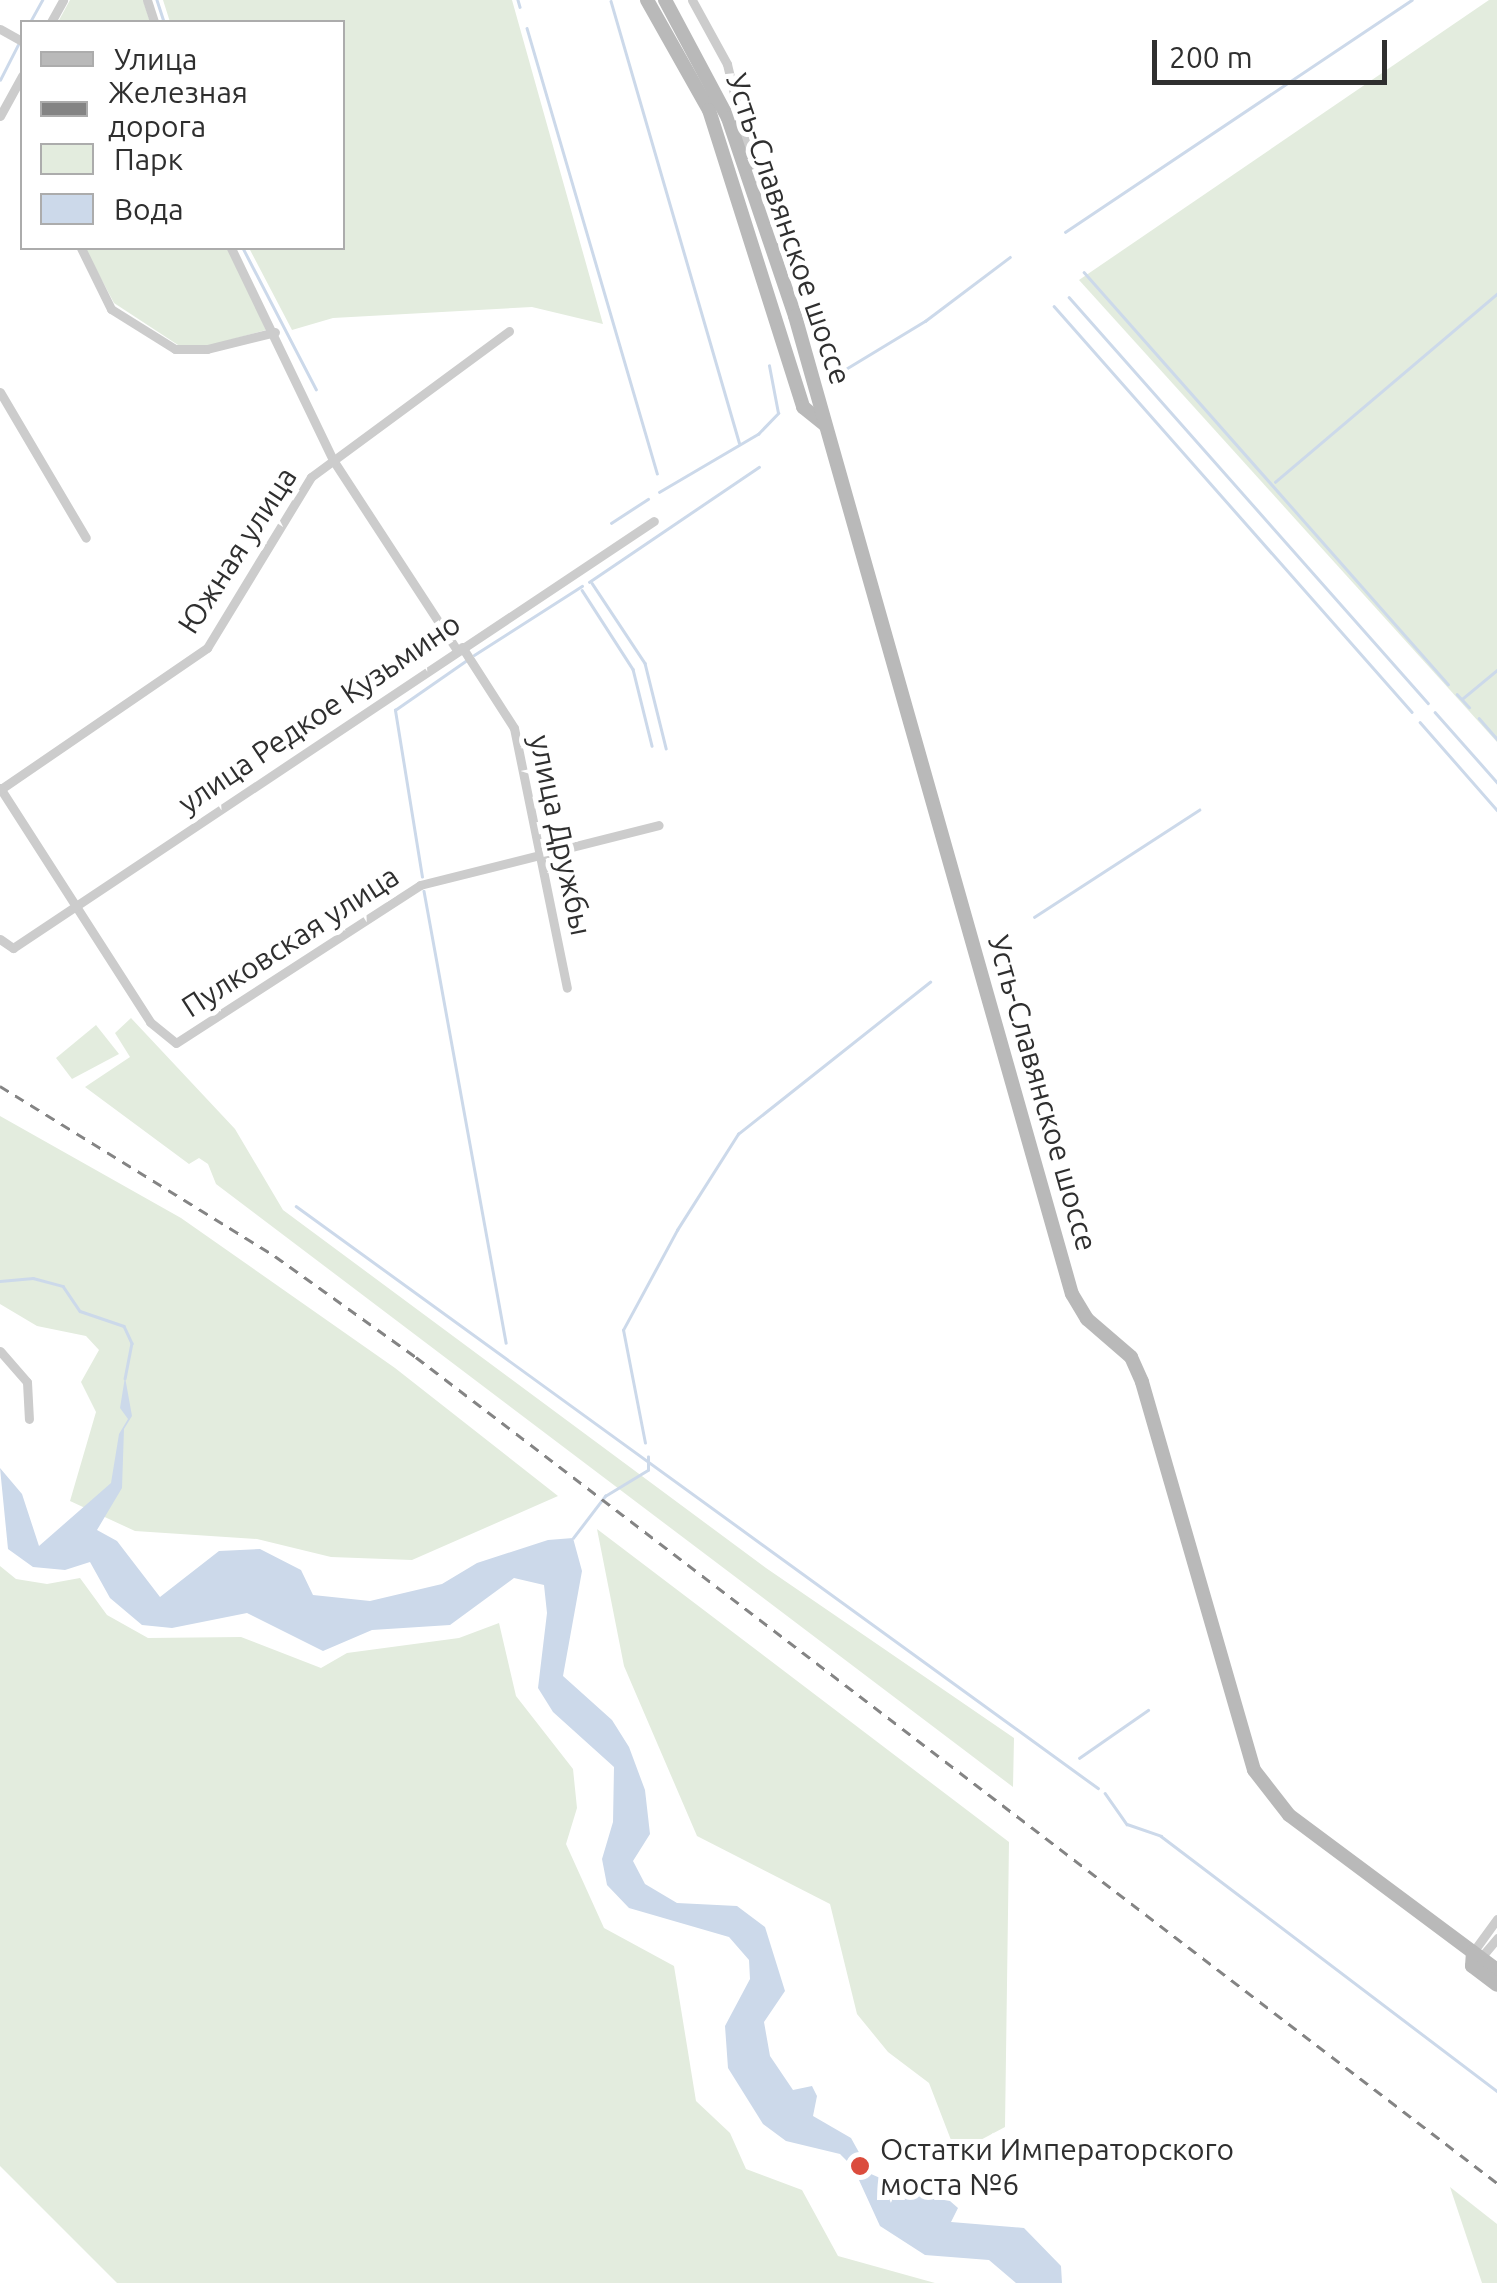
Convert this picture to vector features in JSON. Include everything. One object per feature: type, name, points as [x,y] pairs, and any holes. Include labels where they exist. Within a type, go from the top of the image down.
[{"type":"street","name":"Усть-Славянское шоссе","points":[[647,0],[710,110],[803,407],[825,425]]},
{"type":"street","name":"Усть-Славянское шоссе","points":[[666,0],[728,118],[764,226],[825,425],[1072,1294],[1088,1319],[1125,1350],[1142,1382],[1248,1753],[1268,1795],[1288,1815],[1476,1959]]},
{"type":"street","points":[[692,0],[734,85],[764,226]]},
{"type":"street","points":[[0,116],[20,84]]},
{"type":"street","points":[[82,250],[111,310],[188,352],[275,332]]},
{"type":"street","name":"улица Дружбы","points":[[232,250],[275,332],[333,460],[459,648],[508,711],[567,988]]},
{"type":"street","name":"Южная улица","points":[[0,789],[207,648],[298,495],[333,460],[510,331]]},
{"type":"street","points":[[0,392],[86,538]]},
{"type":"street","name":"улица Редкое Кузьмино","points":[[0,939],[14,948],[654,521]]},
{"type":"street","points":[[0,789],[74,906]]},
{"type":"street","name":"Пулковская улица","points":[[74,906],[161,1037],[176,1043],[420,885],[659,826]]},
{"type":"street","points":[[0,1351],[27,1382],[29,1418]]},
{"type":"street","points":[[1476,1959],[1497,1919]]},
{"type":"street","points":[[1476,1959],[1497,1938]]},
{"type":"street","points":[[1476,1959],[1497,1970]]},
{"type":"street","points":[[1476,1959],[1497,1985]]},
{"type":"green space","points":[[70,0],[143,0],[149,20],[59,20]]},
{"type":"green space","points":[[163,0],[512,0],[603,324],[532,307],[333,318],[292,330],[250,250],[345,250],[345,20],[169,20]]},
{"type":"green space","points":[[1489,0],[1497,0],[1497,742],[1079,280]]},
{"type":"green space","points":[[86,250],[230,250],[266,330],[204,347],[178,345],[114,303]]},
{"type":"green space","points":[[131,1018],[235,1129],[283,1210],[766,1568],[1014,1738],[1013,1787],[216,1184],[208,1164],[199,1158],[189,1164],[85,1087],[130,1057],[115,1033]]},
{"type":"green space","points":[[96,1025],[119,1054],[72,1079],[56,1058]]},
{"type":"green space","points":[[0,1116],[181,1218],[395,1368],[558,1496],[412,1560],[331,1557],[257,1539],[135,1531],[70,1501],[96,1412],[81,1382],[99,1350],[86,1336],[37,1326],[0,1304]]},
{"type":"green space","points":[[597,1529],[1009,1842],[1005,2127],[956,2153],[929,2083],[888,2052],[857,2014],[830,1904],[697,1836],[624,1666]]},
{"type":"green space","points":[[0,1566],[16,1579],[47,1584],[80,1578],[107,1615],[148,1638],[241,1637],[321,1668],[347,1653],[459,1638],[499,1623],[516,1696],[573,1769],[577,1808],[566,1844],[604,1928],[674,1966],[696,2101],[730,2133],[746,2169],[802,2190],[838,2256],[935,2283],[117,2283],[0,2166]]},
{"type":"green space","points":[[1450,2187],[1497,2224],[1497,2283],[1482,2283]]},
{"type":"water","points":[[125,1377],[132,1416],[124,1429],[122,1488],[97,1530],[117,1541],[160,1597],[219,1551],[260,1549],[301,1570],[313,1595],[370,1601],[442,1584],[477,1563],[548,1540],[573,1538],[582,1571],[563,1676],[612,1720],[629,1747],[645,1790],[650,1834],[633,1861],[645,1884],[677,1903],[737,1906],[765,1927],[785,1991],[764,2022],[770,2056],[793,2090],[812,2086],[817,2096],[813,2116],[851,2138],[871,2174],[921,2196],[950,2201],[958,2208],[951,2222],[1024,2228],[1061,2266],[1062,2283],[1016,2283],[989,2260],[925,2255],[880,2226],[853,2167],[840,2154],[786,2141],[763,2124],[728,2068],[725,2026],[750,1979],[749,1960],[729,1937],[629,1908],[607,1885],[602,1859],[613,1822],[614,1767],[553,1712],[538,1688],[547,1613],[544,1585],[514,1578],[450,1625],[372,1630],[323,1651],[247,1613],[172,1628],[142,1625],[110,1598],[90,1562],[65,1570],[33,1567],[8,1549],[0,1468],[22,1494],[39,1546],[111,1483],[119,1434],[128,1419],[120,1408]]},
{"type":"waterway","points":[[31,20],[42,0]]},
{"type":"waterway","points":[[157,0],[163,20]]},
{"type":"waterway","points":[[518,0],[520,7]]},
{"type":"waterway","points":[[1065,232],[1412,0]]},
{"type":"waterway","points":[[611,1],[739,443]]},
{"type":"waterway","points":[[527,28],[657,473]]},
{"type":"waterway","points":[[0,80],[18,45]]},
{"type":"waterway","points":[[244,250],[316,389]]},
{"type":"waterway","points":[[823,349],[832,370],[844,370],[925,321],[1010,257]]},
{"type":"waterway","points":[[1084,272],[1448,684]]},
{"type":"waterway","points":[[1275,482],[1497,294]]},
{"type":"waterway","points":[[1069,297],[1428,703]]},
{"type":"waterway","points":[[1054,306],[1412,712]]},
{"type":"waterway","points":[[659,492],[758,434],[778,413],[769,366]]},
{"type":"waterway","points":[[589,582],[759,467]]},
{"type":"waterway","points":[[611,523],[648,499]]},
{"type":"waterway","points":[[592,583],[645,663],[666,748]]},
{"type":"waterway","points":[[474,655],[582,586]]},
{"type":"waterway","points":[[582,590],[633,669],[652,746]]},
{"type":"waterway","points":[[422,877],[395,710],[467,660]]},
{"type":"waterway","points":[[1462,699],[1497,670]]},
{"type":"waterway","points":[[1457,694],[1469,707]]},
{"type":"waterway","points":[[1435,712],[1497,782]]},
{"type":"waterway","points":[[1479,718],[1497,739]]},
{"type":"waterway","points":[[1420,722],[1497,810]]},
{"type":"waterway","points":[[1034,917],[1199,810]]},
{"type":"waterway","points":[[424,891],[506,1343]]},
{"type":"waterway","points":[[645,1443],[623,1330],[677,1230],[738,1134],[930,982]]},
{"type":"waterway","points":[[296,1206],[1098,1788]]},
{"type":"waterway","points":[[0,1281],[33,1278],[63,1286],[80,1311],[124,1326],[132,1343],[125,1378]]},
{"type":"waterway","points":[[573,1538],[605,1496],[648,1470],[648,1457]]},
{"type":"waterway","points":[[1079,1758],[1148,1710]]},
{"type":"waterway","points":[[1105,1793],[1127,1824],[1161,1836],[1497,2091]]},
{"type":"railway","points":[[0,1086],[275,1256],[416,1357],[1497,2183]]},
{"type":"place","name":"Остатки Императорского моста №6","points":[[860,2166]]}]
